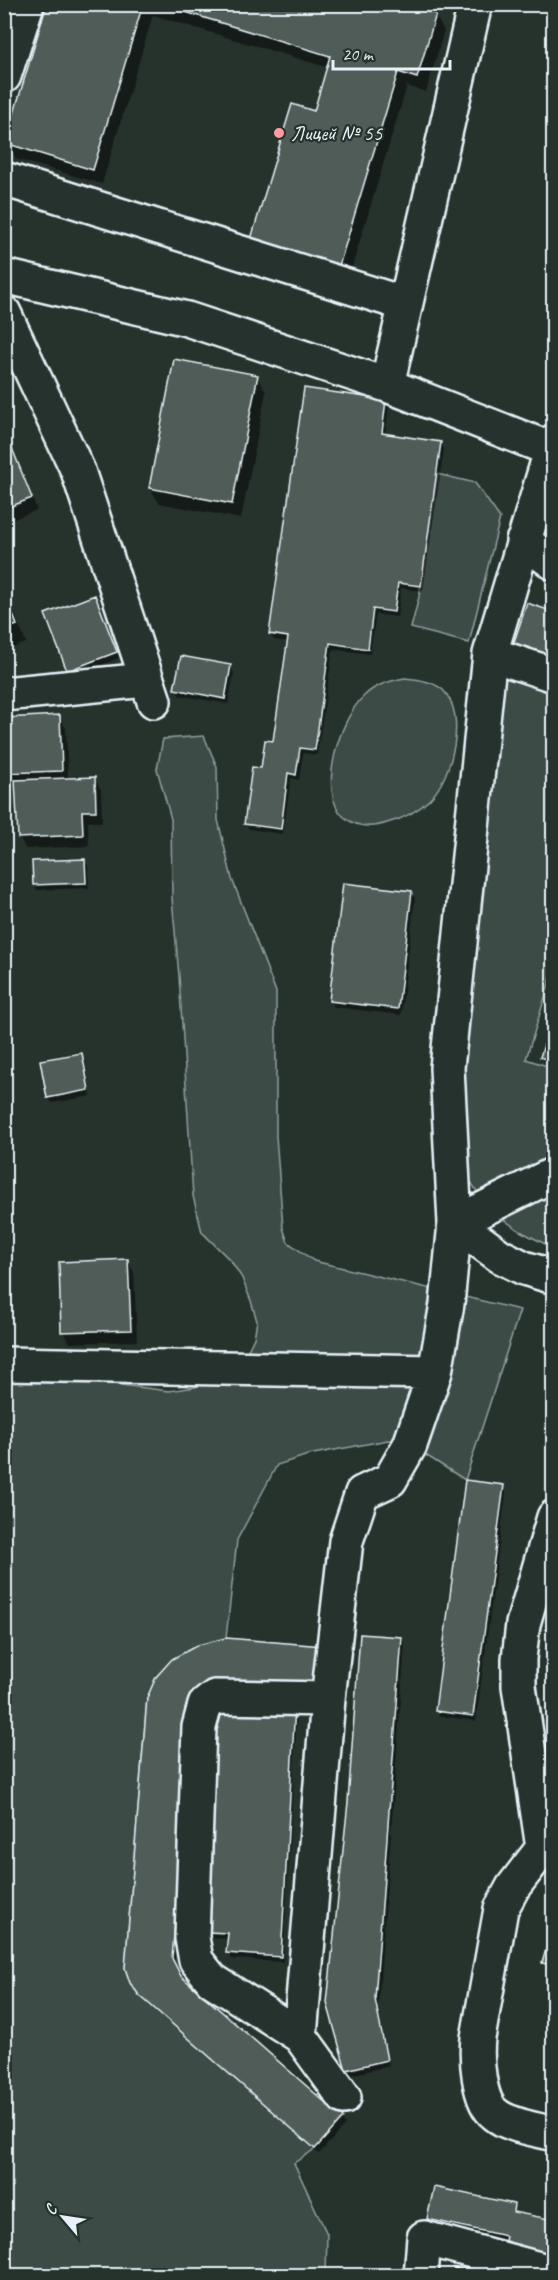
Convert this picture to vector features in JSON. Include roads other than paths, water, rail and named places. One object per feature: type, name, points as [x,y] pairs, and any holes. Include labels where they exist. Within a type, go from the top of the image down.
[{"type":"street","points":[[4,76],[27,4]]},
{"type":"street","points":[[387,385],[475,4]]},
{"type":"street","points":[[4,179],[405,304]]},
{"type":"street","points":[[4,276],[187,319],[387,385],[552,445],[490,654],[447,1068],[455,1223],[447,1304],[435,1372],[410,1445],[390,1480],[362,1493],[346,1541],[328,1699],[300,2036]]},
{"type":"street","points":[[4,313],[78,471],[150,691],[4,694]]},
{"type":"street","points":[[523,541],[554,563]]},
{"type":"street","points":[[490,654],[554,675]]},
{"type":"street","points":[[455,1223],[554,1174]]},
{"type":"street","points":[[455,1223],[500,1256],[524,1268],[554,1277]]},
{"type":"street","points":[[4,1364],[435,1372]]},
{"type":"street","points":[[554,1517],[523,1624],[519,1659],[519,1686],[548,1850],[513,1887],[501,1909],[476,2058],[487,2103],[495,2114],[511,2122],[554,2134]]},
{"type":"street","points":[[328,1699],[214,1697],[205,1705],[200,1726],[192,1938],[196,1960],[212,1980],[300,2036],[344,2097]]},
{"type":"street","points":[[421,2276],[424,2238],[550,2273]]},
{"type":"place","name":"Лицей № 55","points":[[279,133]]}]
